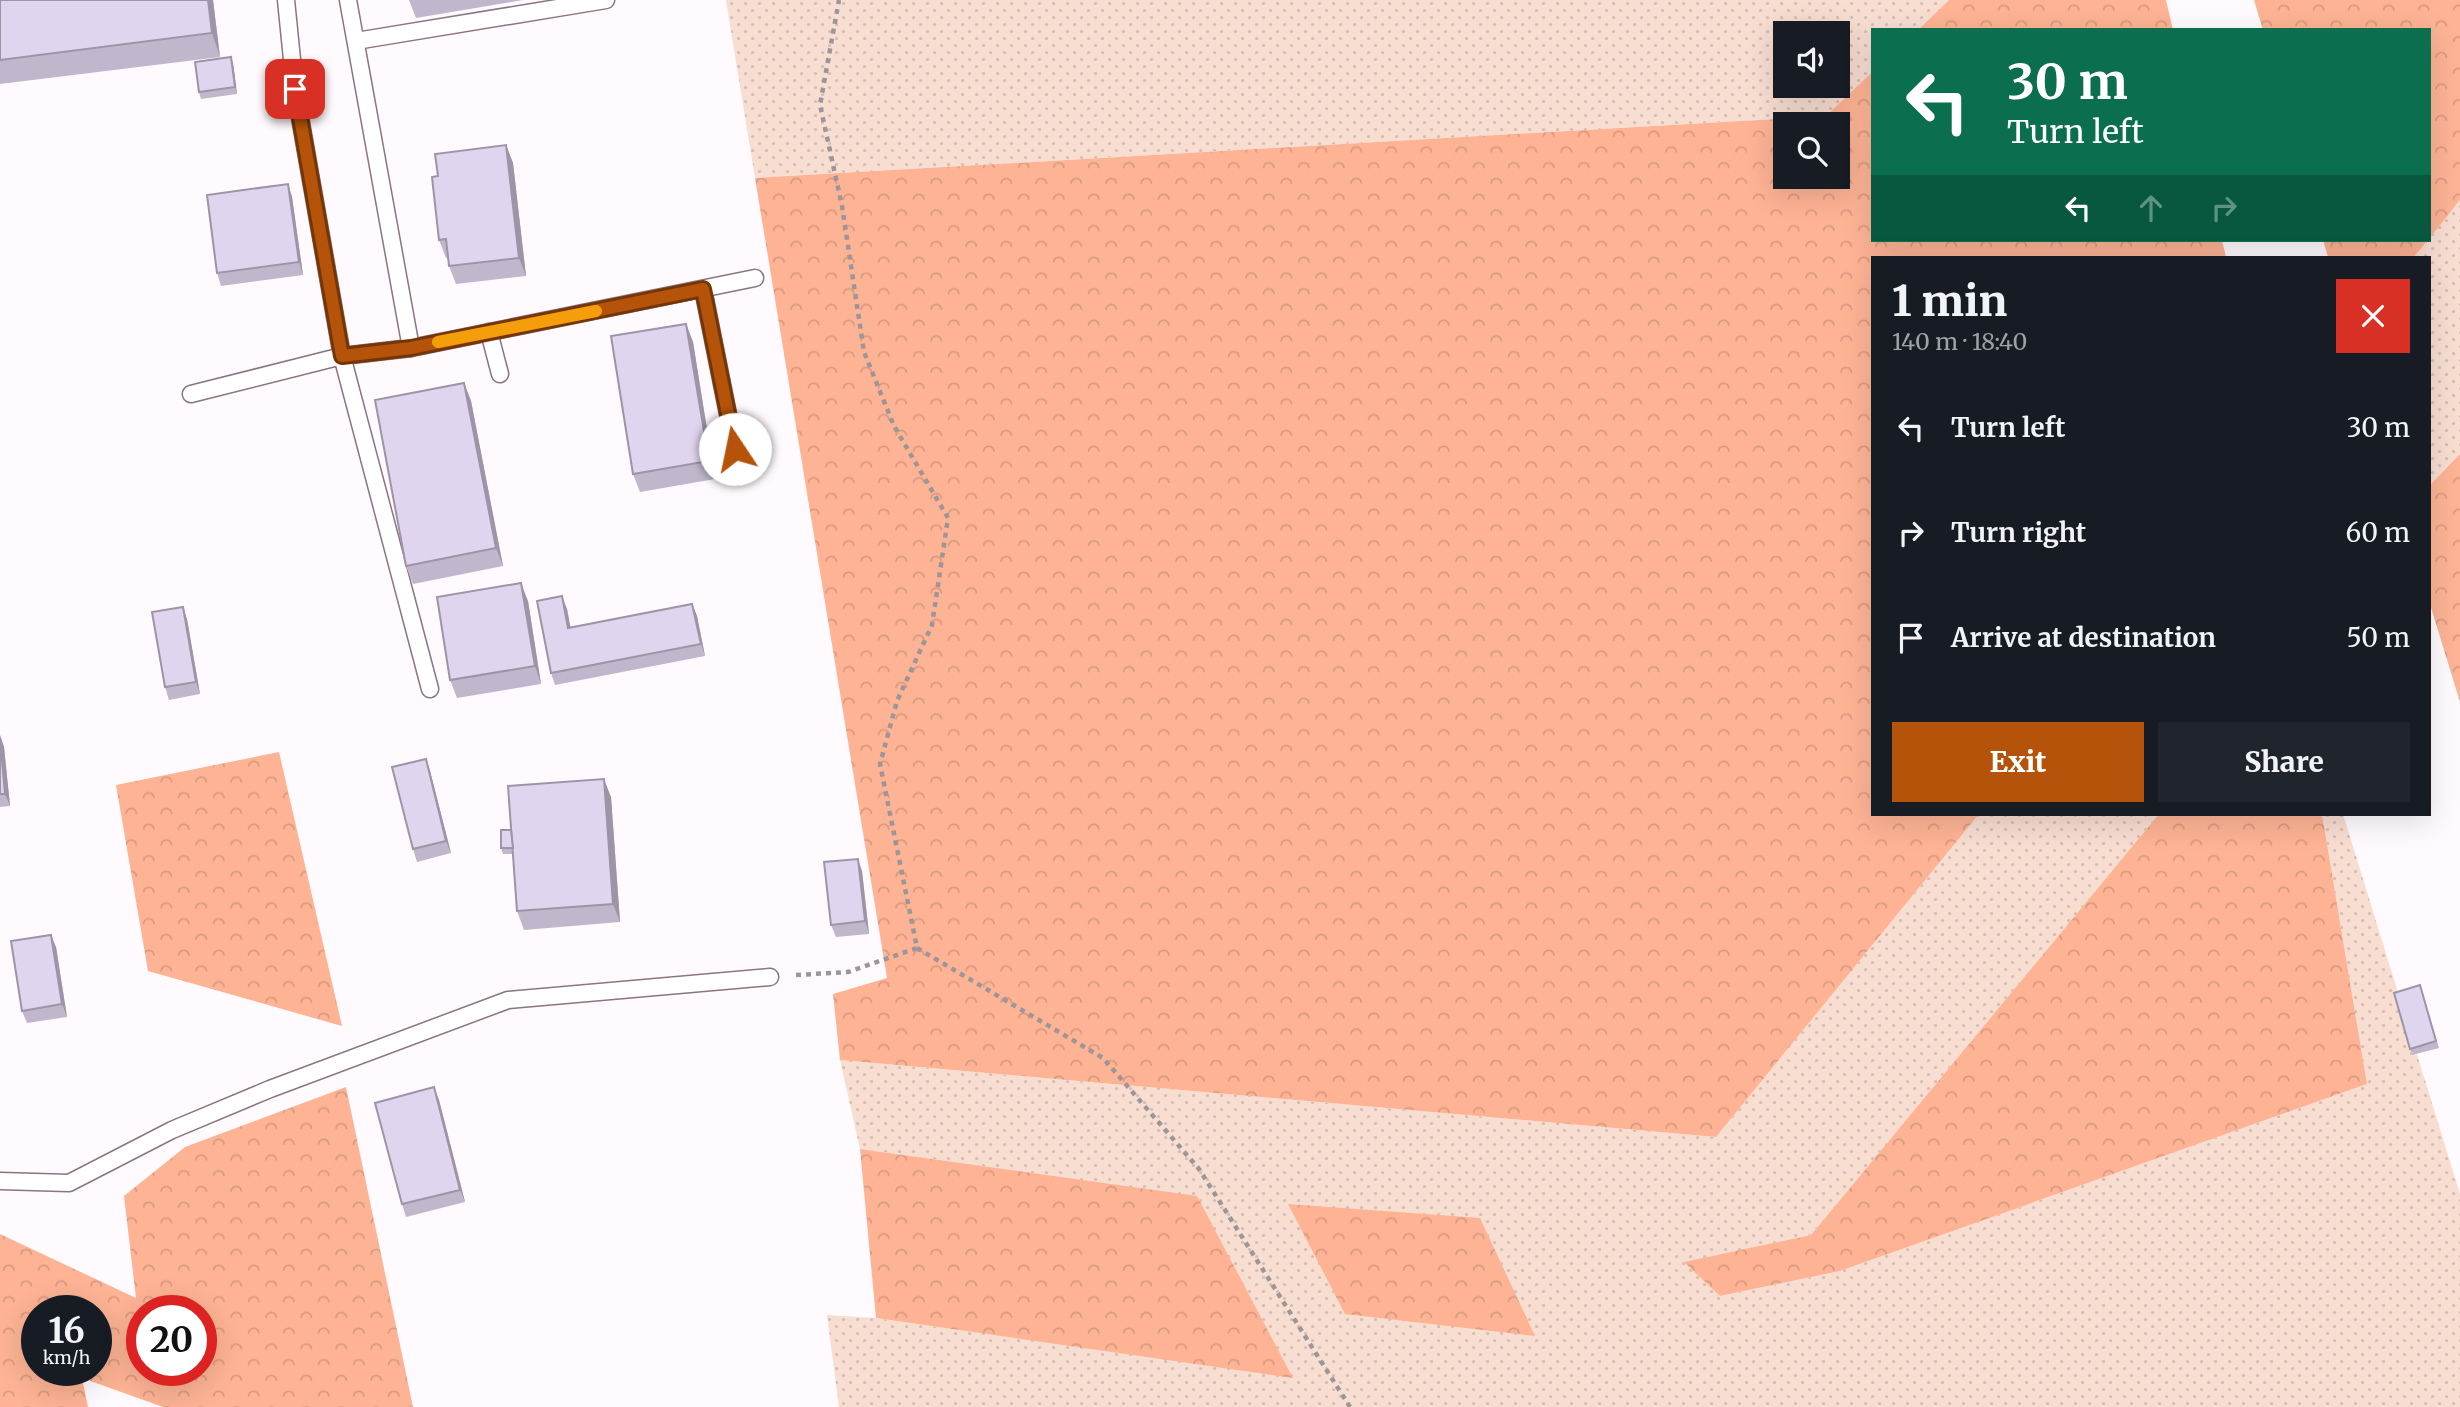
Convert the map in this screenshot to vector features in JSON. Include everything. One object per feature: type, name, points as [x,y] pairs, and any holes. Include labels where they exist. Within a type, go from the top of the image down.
[{"type":"lane","points":[[286,0],[295,89],[342,356],[430,689]]},
{"type":"lane","points":[[348,0],[411,348]]},
{"type":"lane","points":[[356,41],[606,0]]},
{"type":"lane","points":[[191,394],[342,356],[411,348],[755,278]]},
{"type":"lane","points":[[703,289],[735,449]]},
{"type":"lane","points":[[489,332],[500,374]]},
{"type":"lane","points":[[0,1181],[69,1183],[172,1130],[270,1089],[508,1000],[770,977]]},
{"type":"path","points":[[839,0],[820,105],[842,206],[863,352],[894,426],[947,518],[932,625],[897,701],[880,764],[918,948],[1103,1058],[1199,1169],[1350,1407]]},
{"type":"path","points":[[770,977],[848,972],[918,948]]},
{"type":"shaded area","points":[[726,0],[1949,0],[1920,28],[1871,28],[1871,73],[1850,93],[1850,21],[1773,21],[1773,98],[1845,98],[1830,112],[1773,112],[1773,119],[755,178]]},
{"type":"shaded area","points":[[2460,200],[2460,454],[2431,484],[2431,256],[2415,256],[2426,242],[2431,242],[2431,236]]},
{"type":"shaded area","points":[[1977,816],[2157,816],[1811,1235],[1685,1262],[1720,1296],[1840,1271],[2367,1084],[2322,816],[2344,816],[2460,1194],[2460,1407],[839,1407],[827,1315],[876,1318],[1292,1377],[1197,1197],[860,1149],[840,1060],[1716,1137]]},
{"type":"green space","points":[[1949,0],[2166,0],[2173,28],[1920,28]]},
{"type":"green space","points":[[2254,0],[2460,0],[2460,200],[2431,236],[2431,28],[2262,28]]},
{"type":"green space","points":[[1871,73],[1871,242],[2222,242],[2226,256],[1871,256],[1871,816],[1977,816],[1716,1137],[840,1060],[833,994],[887,978],[755,178],[1773,119],[1773,189],[1850,189],[1850,112],[1830,112],[1845,98],[1850,98],[1850,93]]},
{"type":"green space","points":[[2324,242],[2426,242],[2415,256],[2328,256]]},
{"type":"green space","points":[[2460,454],[2460,702],[2431,608],[2431,484]]},
{"type":"green space","points":[[279,752],[342,1026],[148,971],[116,785]]},
{"type":"green space","points":[[2157,816],[2322,816],[2367,1084],[1840,1271],[1720,1296],[1684,1262],[1811,1235]]},
{"type":"green space","points":[[346,1087],[413,1407],[163,1407],[104,1386],[112,1386],[112,1295],[21,1295],[21,1386],[84,1386],[88,1407],[0,1407],[0,1234],[130,1295],[126,1295],[126,1386],[217,1386],[217,1295],[136,1295],[124,1196],[185,1147]]},
{"type":"green space","points":[[860,1149],[1197,1196],[1293,1378],[876,1318]]},
{"type":"green space","points":[[1288,1204],[1480,1218],[1535,1336],[1345,1314]]},
{"type":"building","points":[[0,0],[208,0],[212,33],[0,60]]},
{"type":"building","points":[[231,57],[235,87],[199,92],[195,62]]},
{"type":"building","points":[[506,145],[519,258],[449,266],[446,239],[439,240],[432,177],[438,176],[435,154]]},
{"type":"building","points":[[288,184],[299,262],[217,273],[207,195]]},
{"type":"building","points":[[686,324],[709,461],[633,474],[611,336]]},
{"type":"building","points":[[464,383],[496,548],[406,566],[375,400]]},
{"type":"building","points":[[521,583],[535,666],[450,680],[437,597]]},
{"type":"building","points":[[562,596],[568,628],[692,604],[701,644],[551,673],[537,601]]},
{"type":"building","points":[[183,607],[196,682],[165,687],[152,612]]},
{"type":"building","points":[[0,738],[5,794],[0,794]]},
{"type":"building","points":[[426,759],[446,841],[413,849],[392,767]]},
{"type":"building","points":[[604,779],[613,904],[517,911],[508,786]]},
{"type":"building","points":[[501,830],[511,830],[513,848],[501,848]]},
{"type":"building","points":[[858,859],[865,921],[831,925],[824,862]]},
{"type":"building","points":[[51,935],[62,1004],[22,1011],[11,941]]},
{"type":"building","points":[[2420,985],[2436,1041],[2410,1049],[2394,993]]},
{"type":"building","points":[[434,1087],[460,1190],[402,1204],[375,1103]]},
{"type":"slow traffic","points":[[438,342],[596,311]]},
{"type":"route","points":[[295,89],[342,356],[411,348],[703,289],[735,449]]}]
